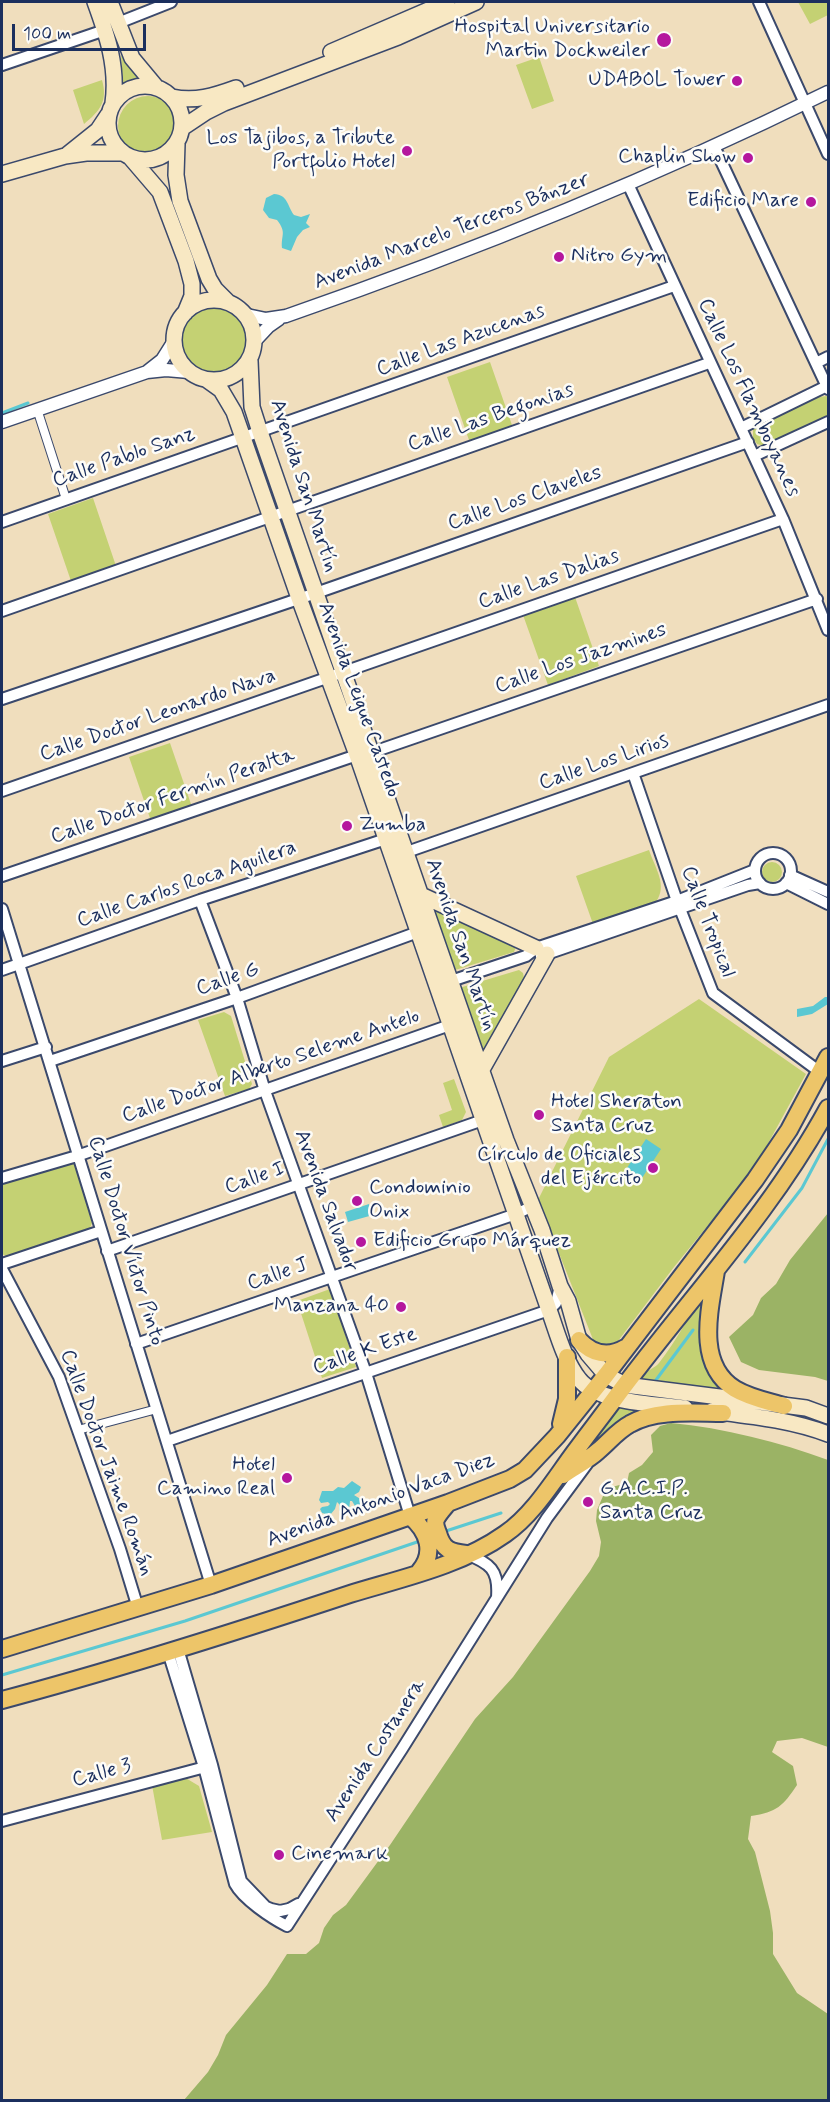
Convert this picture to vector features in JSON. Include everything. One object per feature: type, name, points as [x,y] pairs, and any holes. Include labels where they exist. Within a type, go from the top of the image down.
[{"type":"highway","name":"Avenida Antonio Vaca Diez","points":[[2,1649],[138,1608],[448,1503],[525,1470],[557,1436],[606,1375],[755,1180],[824,1075],[828,1057]]},
{"type":"highway","points":[[2,1700],[173,1650],[419,1572],[466,1554],[506,1533],[524,1517],[559,1478],[573,1454],[620,1391],[788,1173],[826,1112]]},
{"type":"highway","points":[[717,1268],[708,1335],[711,1359],[720,1375],[733,1388],[749,1396],[784,1406]]},
{"type":"highway","points":[[579,1340],[590,1350],[608,1355],[626,1348]]},
{"type":"highway","points":[[557,1436],[567,1398],[567,1357]]},
{"type":"highway","points":[[559,1478],[597,1453],[620,1431],[643,1419],[675,1414],[723,1413]]},
{"type":"highway","points":[[448,1503],[437,1518],[435,1525],[442,1546],[449,1552],[466,1554]]},
{"type":"highway","points":[[410,1516],[423,1531],[429,1550],[426,1565],[419,1572]]},
{"type":"main road","points":[[95,2],[132,58],[157,88],[172,97],[186,100],[221,93],[341,49],[446,2]]},
{"type":"main road","points":[[110,2],[111,48],[116,82],[108,125],[110,136],[115,146],[160,192],[183,252],[192,284],[192,296],[185,313]]},
{"type":"main road","points":[[182,128],[206,111],[224,103],[398,37],[476,2]]},
{"type":"main road","points":[[65,156],[98,130],[122,93],[133,87],[157,88]]},
{"type":"main road","points":[[172,97],[179,106],[182,117],[182,128],[177,144],[176,175],[180,201],[209,279],[228,302],[247,315],[255,341],[250,361],[234,375],[217,380],[207,380],[189,372],[177,357],[174,341],[179,321],[194,305],[216,300],[228,302]]},
{"type":"main road","points":[[2,174],[65,156],[86,153],[126,155],[140,160],[151,160],[161,158],[177,144]]},
{"type":"main road","name":"Avenida San Martín","points":[[250,361],[252,407],[344,672],[364,754],[399,854],[418,932],[450,1025],[481,1071],[516,1214],[549,1310]]},
{"type":"main road","name":"Avenida Leigue Castedo","points":[[207,380],[221,390],[228,400],[328,678],[364,754],[386,839]]},
{"type":"main road","name":"Avenida San Martín","points":[[386,839],[399,854],[421,895],[451,981],[483,1120],[499,1143],[532,1206],[560,1286],[568,1301],[579,1340],[620,1391]]},
{"type":"main road","points":[[421,895],[536,953],[481,1071]]},
{"type":"main road","points":[[549,1310],[567,1357],[578,1378],[592,1390],[806,1408],[828,1416]]},
{"type":"main road","points":[[620,1391],[723,1413],[793,1423],[828,1434]]},
{"type":"street","points":[[2,65],[111,27],[171,2]]},
{"type":"street","points":[[759,2],[828,154]]},
{"type":"street","name":"Avenida Marcelo Terceros Bánzer","points":[[247,315],[266,319],[285,316],[431,264],[627,184],[828,92]]},
{"type":"street","points":[[714,146],[828,388],[741,428]]},
{"type":"street","name":"Calle Los Flamboyanes","points":[[627,184],[783,519],[818,599],[828,630]]},
{"type":"street","name":"Calle Las Azucenas","points":[[260,432],[674,286]]},
{"type":"street","name":"Avenida Marcelo Terceros Bánzer","points":[[255,341],[268,326],[285,316]]},
{"type":"street","points":[[147,372],[162,360],[174,341]]},
{"type":"street","points":[[816,363],[828,357]]},
{"type":"street","name":"Calle Las Begonias","points":[[2,610],[709,363]]},
{"type":"street","points":[[2,422],[147,372],[166,370],[189,372]]},
{"type":"street","points":[[37,409],[66,499]]},
{"type":"street","points":[[754,456],[828,422]]},
{"type":"street","name":"Calle Pablo Sanz","points":[[2,522],[260,432]]},
{"type":"street","name":"Calle Los Claveles","points":[[2,699],[316,593],[748,442]]},
{"type":"street","name":"Calle Las Dalias","points":[[328,678],[783,519]]},
{"type":"street","name":"Calle Los Jazmines","points":[[364,754],[818,599]]},
{"type":"street","name":"Calle Doctor Leonardo Nava","points":[[2,791],[328,678]]},
{"type":"street","name":"Calle Los Lirios","points":[[399,854],[828,705]]},
{"type":"street","name":"Calle Doctor Fermín Peralta","points":[[2,876],[364,754]]},
{"type":"street","name":"Calle Tropical","points":[[633,773],[713,993],[824,1075]]},
{"type":"street","name":"Calle Carlos Roca Aguilera","points":[[2,970],[200,900],[386,839]]},
{"type":"street","points":[[451,981],[679,904],[759,883],[773,889],[788,879],[790,867],[782,856],[775,853],[761,857],[755,870],[679,904]]},
{"type":"street","points":[[755,870],[759,883]]},
{"type":"street","points":[[788,879],[828,892]]},
{"type":"street","points":[[788,879],[828,904]]},
{"type":"street","name":"Avenida Salvador","points":[[200,900],[237,998],[265,1091],[366,1373],[410,1516]]},
{"type":"street","name":"Calle Doctor Víctor Pinto","points":[[2,909],[211,1584]]},
{"type":"street","name":"Calle G","points":[[50,1061],[237,998],[418,932]]},
{"type":"street","name":"Calle Doctor Alberto Seleme Antelo","points":[[2,1178],[77,1156],[450,1025]]},
{"type":"street","points":[[2,1061],[46,1047]]},
{"type":"street","name":"Calle I","points":[[107,1251],[483,1120]]},
{"type":"street","name":"Calle J","points":[[136,1344],[516,1214],[532,1206]]},
{"type":"street","points":[[2,1264],[101,1231]]},
{"type":"street","name":"Calle Doctor Jaime Román","points":[[2,1269],[59,1377],[120,1549],[138,1608]]},
{"type":"street","points":[[549,1310],[556,1303],[560,1286]]},
{"type":"street","name":"Calle K Este","points":[[167,1441],[549,1310]]},
{"type":"street","points":[[78,1431],[157,1409]]},
{"type":"street","points":[[547,1518],[597,1453]]},
{"type":"street","points":[[547,1518],[559,1478]]},
{"type":"street","points":[[434,1513],[430,1524],[439,1548],[447,1555],[432,1561],[432,1546],[426,1526],[421,1519],[434,1513]]},
{"type":"street","name":"Avenida Costanera","points":[[208,1766],[234,1884],[247,1898],[286,1926],[402,1749],[547,1518]]},
{"type":"street","points":[[466,1554],[480,1559],[491,1567],[497,1586],[496,1597]]},
{"type":"street","points":[[173,1650],[241,1881],[271,1909],[280,1911],[289,1909],[300,1902]]},
{"type":"street","name":"Calle 3","points":[[2,1821],[208,1766]]},
{"type":"green space","points":[[798,2],[828,2],[828,15],[810,24]]},
{"type":"green space","points":[[121,55],[139,79],[123,85]]},
{"type":"green space","points":[[539,57],[554,101],[532,109],[516,65]]},
{"type":"green space","points":[[102,80],[104,94],[101,105],[84,124],[73,90]]},
{"type":"green space","points":[[142,96],[154,96],[165,101],[173,109],[178,126],[176,138],[165,151],[154,156],[142,156],[131,151],[123,143],[118,132],[118,120],[123,109],[131,101]]},
{"type":"green space","points":[[214,308],[232,314],[240,322],[246,340],[240,358],[232,366],[214,372],[196,366],[188,358],[182,340],[188,322],[196,314]]},
{"type":"green space","points":[[490,362],[513,428],[470,443],[447,377]]},
{"type":"green space","points":[[828,396],[826,419],[764,446],[757,444],[753,438],[753,428],[816,397]]},
{"type":"green space","points":[[93,498],[116,566],[71,581],[48,514]]},
{"type":"green space","points":[[575,597],[599,666],[548,685],[523,615]]},
{"type":"green space","points":[[170,743],[192,807],[151,821],[129,757]]},
{"type":"green space","points":[[649,850],[661,883],[656,902],[593,924],[576,876]]},
{"type":"green space","points":[[772,862],[779,865],[782,872],[779,879],[772,882],[765,879],[762,872],[765,865]]},
{"type":"green space","points":[[429,905],[517,944],[514,952],[452,971]]},
{"type":"green space","points":[[519,970],[523,973],[524,978],[483,1058],[459,988]]},
{"type":"green space","name":"Círculo de Oficiales del Ejército","points":[[699,999],[806,1074],[764,1151],[740,1186],[674,1267],[615,1345],[608,1349],[594,1342],[538,1200],[609,1057]]},
{"type":"green space","points":[[224,1012],[231,1016],[252,1084],[249,1089],[225,1096],[198,1020]]},
{"type":"green space","points":[[454,1079],[466,1112],[462,1120],[443,1127],[439,1115],[452,1110],[443,1083]]},
{"type":"green space","points":[[71,1163],[75,1165],[92,1223],[89,1231],[8,1257],[2,1254],[2,1182]]},
{"type":"green space","points":[[828,1213],[828,1381],[815,1377],[759,1370],[741,1362],[729,1337],[753,1315],[761,1298],[776,1284],[790,1260]]},
{"type":"green space","points":[[330,1289],[356,1367],[322,1378],[297,1301]]},
{"type":"green space","points":[[706,1292],[700,1346],[704,1358],[732,1394],[639,1382],[644,1373],[659,1363]]},
{"type":"green space","points":[[620,1404],[674,1412],[580,1455]]},
{"type":"green space","points":[[671,1423],[711,1428],[751,1437],[828,1460],[828,1747],[802,1738],[777,1741],[772,1752],[793,1766],[797,1785],[778,1807],[751,1816],[748,1839],[755,1852],[770,1911],[773,1954],[797,1993],[828,2014],[828,2100],[184,2100],[208,2072],[226,2035],[267,1985],[287,1954],[306,1954],[319,1943],[324,1928],[333,1915],[346,1905],[390,1845],[475,1719],[513,1677],[590,1571],[599,1556],[601,1542],[596,1521],[597,1510],[603,1496],[612,1487],[627,1483],[629,1473],[642,1465],[653,1452],[651,1435],[660,1426]]},
{"type":"green space","points":[[184,1777],[199,1786],[212,1832],[162,1840],[152,1785]]},
{"type":"water","points":[[274,194],[285,198],[294,215],[301,217],[310,214],[306,223],[310,227],[303,230],[297,237],[291,251],[282,248],[283,231],[280,224],[277,220],[269,218],[263,210],[266,198]]},
{"type":"water","points":[[828,997],[828,1004],[812,1014],[797,1017],[797,1009],[813,1006]]},
{"type":"water","points":[[646,1139],[661,1149],[642,1178],[627,1168]]},
{"type":"water","points":[[369,1204],[373,1215],[348,1222],[345,1212]]},
{"type":"water","points":[[352,1481],[361,1487],[354,1495],[362,1500],[360,1505],[355,1506],[350,1501],[349,1511],[342,1513],[337,1502],[330,1515],[322,1513],[320,1509],[330,1504],[321,1503],[319,1500],[322,1491],[333,1491],[338,1487],[344,1488]]},
{"type":"waterway","points":[[2,413],[28,403]]},
{"type":"waterway","points":[[745,1262],[802,1188],[828,1139]]},
{"type":"waterway","points":[[656,1380],[693,1330]]},
{"type":"waterway","points":[[446,1531],[501,1513]]},
{"type":"waterway","points":[[2,1675],[185,1621],[420,1541]]},
{"type":"place","name":"Hospital Universitario Martin Dockweiler","points":[[664,40]]},
{"type":"place","name":"UDABOL Tower","points":[[737,81]]},
{"type":"place","name":"Los Tajibos, a Tribute Portfolio Hotel","points":[[407,151]]},
{"type":"place","name":"Chaplin Show","points":[[748,158]]},
{"type":"place","name":"Edificio Mare","points":[[811,202]]},
{"type":"place","name":"Nitro Gym","points":[[559,257]]},
{"type":"place","name":"Zumba","points":[[347,826]]},
{"type":"place","name":"Hotel Sheraton Santa Cruz","points":[[539,1115]]},
{"type":"place","name":"Círculo de Oficiales del Ejército","points":[[653,1168]]},
{"type":"place","name":"Condominio Onix","points":[[357,1201]]},
{"type":"place","name":"Edificio Grupo Márquez","points":[[361,1242]]},
{"type":"place","name":"Manzana 40","points":[[401,1307]]},
{"type":"place","name":"Hotel Camino Real","points":[[287,1478]]},
{"type":"place","name":"G.A.C.I.P. Santa Cruz","points":[[588,1502]]},
{"type":"place","name":"Cinemark","points":[[279,1855]]}]
